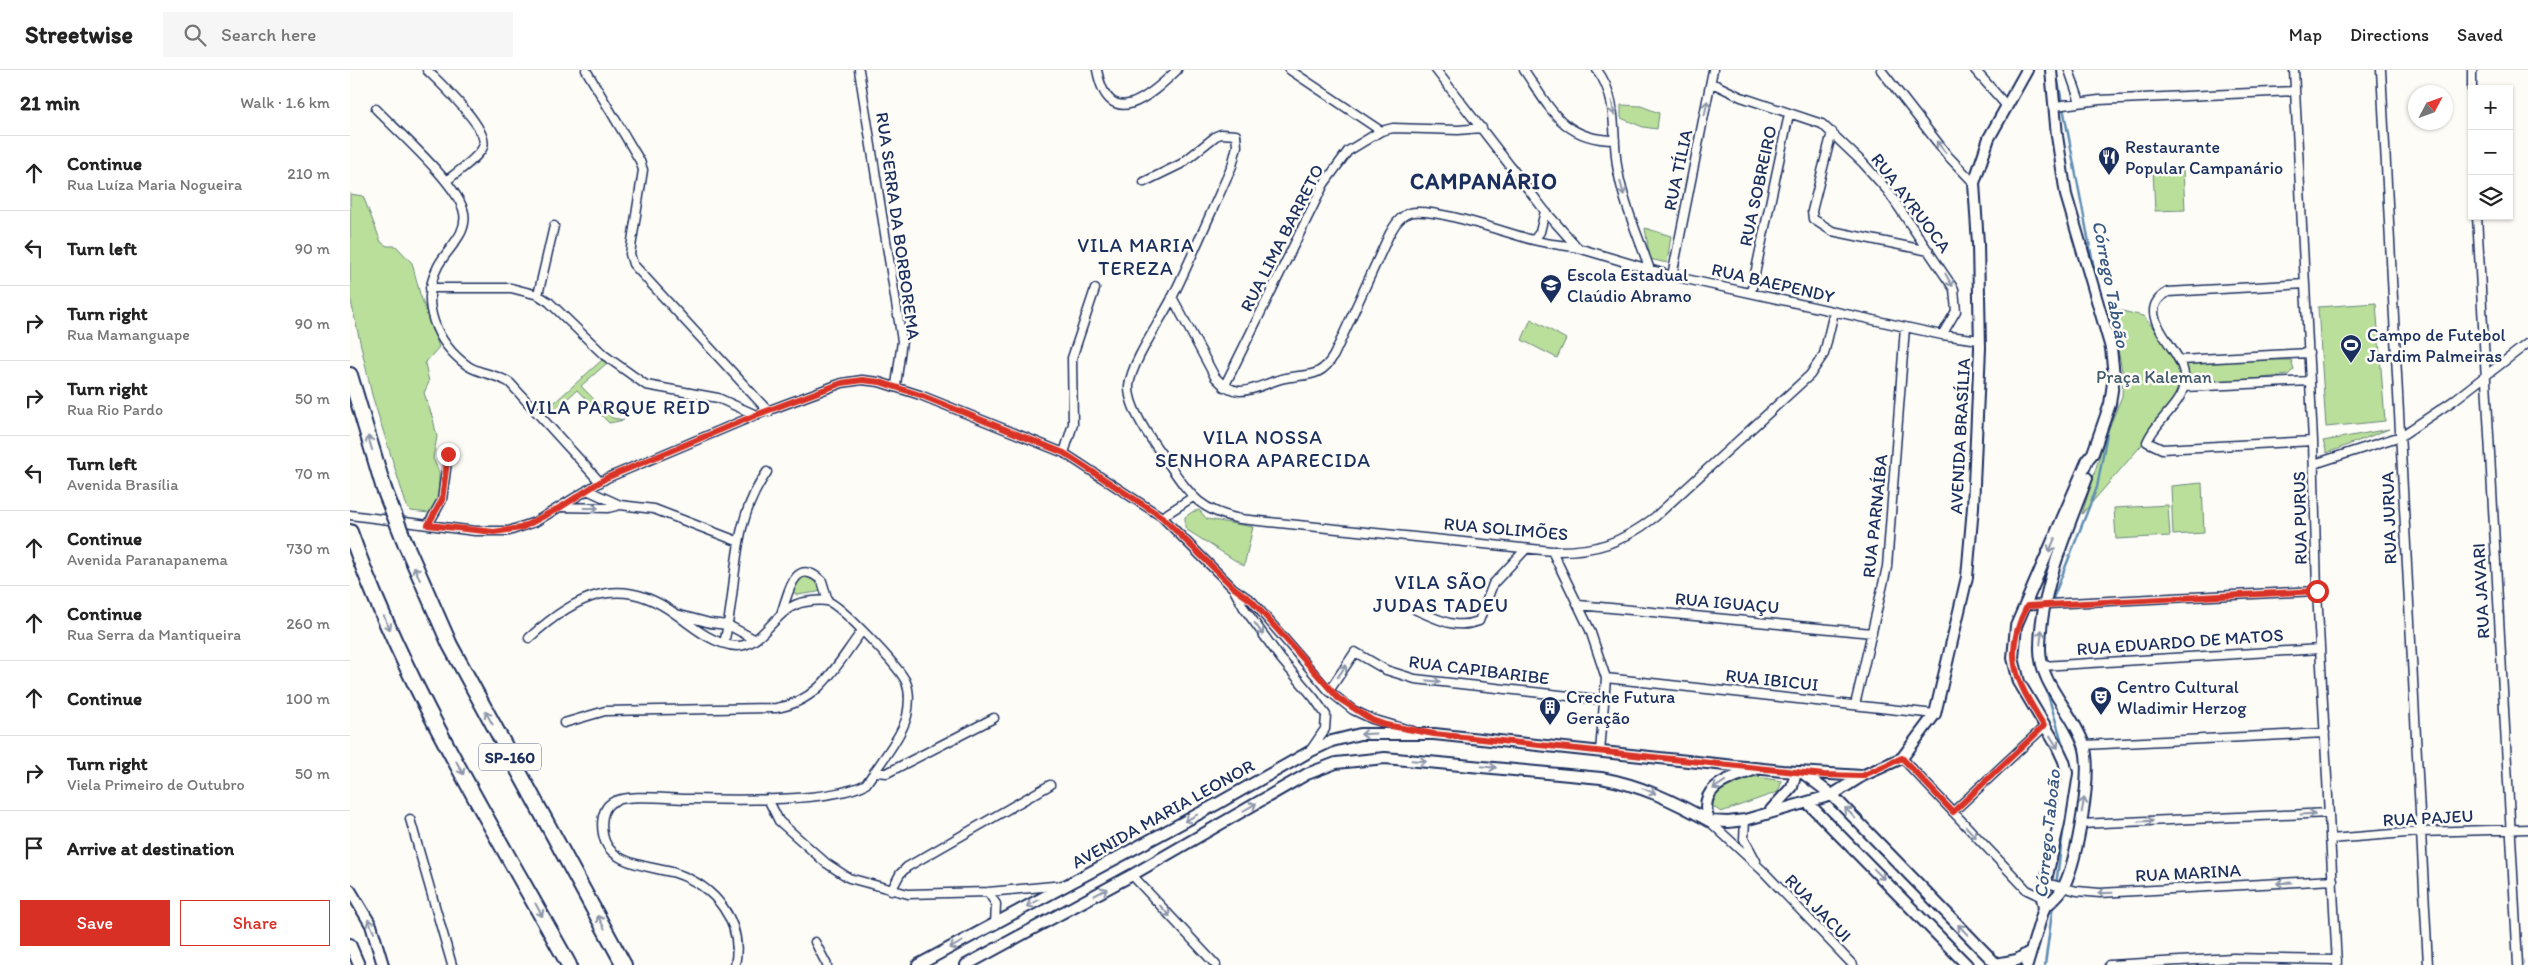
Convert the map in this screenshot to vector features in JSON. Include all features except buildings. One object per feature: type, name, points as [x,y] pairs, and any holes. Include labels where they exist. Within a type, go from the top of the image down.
[{"type":"highway","name":"SP-160","points":[[350,375],[384,489],[426,595],[462,669],[624,965]]},
{"type":"highway","name":"SP-160","points":[[352,539],[381,610],[429,710],[569,965]]},
{"type":"street","points":[[427,70],[469,116],[480,131],[484,141],[483,148],[446,181]]},
{"type":"street","points":[[586,70],[640,161],[643,170],[630,254],[633,264],[769,412]]},
{"type":"street","name":"RUA SERRA DA BORBOREMA","points":[[859,70],[902,340],[896,386]]},
{"type":"street","points":[[1097,70],[1100,83],[1109,98],[1127,104],[1140,101],[1148,96],[1177,70]]},
{"type":"street","points":[[1290,70],[1381,131]]},
{"type":"street","points":[[1436,70],[1545,211],[1578,248]]},
{"type":"street","points":[[1524,70],[1563,124],[1581,136],[1597,140],[1615,140]]},
{"type":"street","name":"RUA TÍLIA","points":[[1672,276],[1712,83],[1712,70]]},
{"type":"street","points":[[1881,70],[1948,156],[1974,182]]},
{"type":"street","points":[[1975,70],[2006,105]]},
{"type":"street","name":"AVENIDA BRASÍLIA","points":[[1709,821],[1728,822],[1745,820],[1832,795],[1862,776],[1902,758],[1935,714],[1967,577],[1973,507],[1980,340],[1978,244],[1974,182],[1989,138],[2027,70]]},
{"type":"street","points":[[2043,903],[2053,900],[2064,886],[2080,824],[2088,770],[2084,745],[2047,680],[2042,666],[2040,649],[2044,604],[2093,462],[2093,453],[2110,404],[2114,376],[2111,348],[2066,195],[2057,136],[2056,106],[2051,70]]},
{"type":"street","points":[[2069,70],[2080,102]]},
{"type":"street","name":"RUA PURUS","points":[[2294,70],[2314,441],[2317,591],[2337,963]]},
{"type":"street","name":"RUA JURUA","points":[[2381,70],[2401,436],[2419,832],[2428,965]]},
{"type":"street","points":[[2472,70],[2472,85]]},
{"type":"street","points":[[1602,72],[1614,110],[1618,170],[1627,206],[1650,270]]},
{"type":"street","name":"RUA AYRUOCA","points":[[1712,83],[1789,114],[1805,116],[1822,124],[1832,132],[1887,190],[1948,277],[1956,298],[1956,311],[1942,335]]},
{"type":"street","points":[[2056,106],[2080,102],[2295,90]]},
{"type":"street","points":[[376,109],[446,181],[464,210],[463,227],[456,242],[438,267],[430,288],[431,313],[436,328],[446,344],[470,367],[510,383],[600,482]]},
{"type":"street","name":"RUA SOBREIRO","points":[[1751,292],[1789,114]]},
{"type":"street","name":"RUA LIMA BARRETO","points":[[1224,387],[1324,184],[1348,151],[1381,131],[1407,127],[1458,130],[1482,128]]},
{"type":"street","points":[[1832,132],[1812,211],[1813,220],[1832,231],[1930,251]]},
{"type":"street","points":[[1144,182],[1181,164],[1216,136],[1221,134],[1236,135],[1237,146],[1232,166],[1172,297],[1131,377],[1130,394],[1144,427],[1193,497],[1162,517]]},
{"type":"street","points":[[1534,240],[1540,232],[1545,211]]},
{"type":"street","name":"RUA BAEPENDY","points":[[1224,387],[1234,390],[1254,390],[1281,379],[1319,372],[1325,368],[1334,354],[1389,235],[1403,216],[1415,212],[1448,217],[1534,240],[1578,248],[1672,276],[1942,335],[1980,340]]},
{"type":"street","name":"RUA JAVARI","points":[[2477,220],[2518,965]]},
{"type":"street","points":[[538,295],[554,226]]},
{"type":"street","points":[[2305,284],[2168,292],[2160,296],[2154,307],[2154,321],[2181,360],[2185,387],[2176,404],[2151,432],[2147,442],[2162,449],[2314,441]]},
{"type":"street","points":[[430,288],[511,288],[538,295],[549,302],[604,355],[646,385],[718,398],[756,415]]},
{"type":"street","points":[[1064,453],[1073,424],[1072,358],[1095,289]]},
{"type":"street","points":[[1172,297],[1206,362],[1224,387]]},
{"type":"street","name":"RUA SOLIMÕES","points":[[1193,497],[1209,509],[1240,519],[1552,551],[1580,550],[1609,544],[1630,535],[1655,517],[1810,376],[1824,354],[1834,312]]},
{"type":"street","name":"RUA PARNAÍBA","points":[[1855,705],[1887,567],[1905,327]]},
{"type":"street","points":[[2314,464],[2401,436],[2485,378],[2528,343]]},
{"type":"street","points":[[2181,360],[2309,353]]},
{"type":"street","points":[[350,515],[476,531],[509,531],[535,522],[600,482],[756,415],[769,412],[842,383],[862,380],[896,386],[1064,453],[1162,517],[1234,588],[1252,601],[1329,691],[1354,710],[1372,720],[1394,727],[1434,734]]},
{"type":"street","points":[[2185,387],[2310,381]]},
{"type":"street","points":[[2028,965],[2060,823],[2066,773],[2060,753],[2019,682],[2013,658],[2016,626],[2027,606],[2088,459],[2093,453]]},
{"type":"street","points":[[428,525],[442,500],[448,454]]},
{"type":"street","points":[[724,644],[738,541],[748,503],[766,472]]},
{"type":"street","points":[[587,490],[620,505],[654,509],[738,541]]},
{"type":"street","points":[[561,507],[608,508],[620,505]]},
{"type":"street","points":[[1416,610],[1451,625],[1467,625],[1479,621],[1493,584],[1526,549]]},
{"type":"street","points":[[1552,551],[1579,605],[1600,654],[1606,678],[1600,752]]},
{"type":"street","points":[[735,965],[737,955],[734,926],[716,898],[694,881],[675,873],[647,868],[621,857],[606,843],[602,820],[607,807],[612,802],[620,800],[768,799],[838,794],[856,790],[866,784],[907,717],[908,692],[906,682],[896,667],[851,619],[828,601],[822,581],[810,573],[803,572],[793,580],[782,611]]},
{"type":"street","points":[[1234,588],[1244,608],[1281,659],[1326,715],[1324,729],[1309,752]]},
{"type":"street","points":[[2027,606],[2317,591]]},
{"type":"street","points":[[529,638],[553,616],[569,605],[579,600],[606,593],[637,595],[676,614],[724,644],[742,646],[754,639],[782,611],[804,602],[828,601]]},
{"type":"street","name":"RUA IGUAÇU","points":[[1579,605],[1872,634]]},
{"type":"street","points":[[676,614],[702,622],[728,625],[754,639]]},
{"type":"street","points":[[564,723],[605,711],[776,708],[790,706],[813,694],[862,631]]},
{"type":"street","name":"RUA EDUARDO DE MATOS","points":[[2042,666],[2320,648]]},
{"type":"street","name":"RUA CAPIBARIBE","points":[[1329,691],[1355,652],[1386,670],[1415,679],[1605,700]]},
{"type":"street","name":"RUA IBICUI","points":[[1606,678],[1935,714]]},
{"type":"street","points":[[874,772],[887,773],[994,718]]},
{"type":"street","points":[[1953,812],[2044,726]]},
{"type":"street","points":[[2084,745],[2325,732]]},
{"type":"street","name":"AVENIDA MARIA LEONOR","points":[[918,965],[995,925],[1309,752],[1346,736],[1391,733],[1434,734],[1600,752]]},
{"type":"street","name":"AVENIDA BRASÍLIA","points":[[1600,752],[1799,772],[1862,776]]},
{"type":"street","name":"AVENIDA MARIA LEONOR","points":[[966,965],[1132,875],[1307,774],[1336,763],[1385,758],[1625,782],[1651,791],[1709,821]]},
{"type":"street","points":[[1902,758],[2014,877],[2043,903]]},
{"type":"street","points":[[1709,821],[1706,803],[1713,789],[1723,781],[1758,768]]},
{"type":"street","points":[[1768,812],[1792,787],[1799,772],[1832,795],[1996,964],[2017,960],[2031,951]]},
{"type":"street","points":[[891,891],[900,874],[907,867],[1050,785]]},
{"type":"street","points":[[768,799],[779,821],[826,863],[849,878],[891,891],[935,895],[1067,884]]},
{"type":"street","points":[[1808,802],[1967,965]]},
{"type":"street","points":[[1217,804],[1228,820]]},
{"type":"street","points":[[2080,824],[2329,813]]},
{"type":"street","points":[[410,819],[452,965]]},
{"type":"street","name":"RUA JACUI","points":[[1745,820],[1744,838],[1750,854],[1763,871]]},
{"type":"street","name":"RUA JACUI","points":[[1709,821],[1763,871],[1852,965]]},
{"type":"street","name":"RUA PAJEU","points":[[2330,839],[2419,832],[2528,829]]},
{"type":"street","points":[[1132,875],[1216,965]]},
{"type":"street","name":"RUA MARINA","points":[[2046,884],[2064,886],[2077,891],[2100,893],[2333,880]]},
{"type":"street","points":[[350,890],[372,925],[383,965]]},
{"type":"street","points":[[988,892],[996,904],[995,925]]},
{"type":"street","points":[[815,942],[827,965]]},
{"type":"street","points":[[350,944],[359,965]]},
{"type":"street","points":[[2109,965],[2233,958],[2337,963]]},
{"type":"green space","points":[[1621,105],[1641,106],[1659,113],[1657,129],[1643,127],[1621,118]]},
{"type":"green space","points":[[2183,169],[2185,210],[2155,211],[2153,170]]},
{"type":"green space","points":[[350,194],[363,196],[381,242],[387,246],[396,246],[412,263],[420,294],[439,347],[425,363],[429,382],[424,393],[437,437],[433,458],[439,472],[438,502],[429,513],[411,511],[407,507],[372,395],[350,297]]},
{"type":"green space","points":[[1645,228],[1671,236],[1667,263],[1650,259]]},
{"type":"green space","name":"Campo de Futebol Jardim Palmeiras","points":[[2376,303],[2385,421],[2326,427],[2318,307]]},
{"type":"green space","name":"Praça Kaleman","points":[[2110,308],[2143,316],[2181,360],[2291,360],[2294,369],[2288,375],[2185,387],[2171,411],[2082,514],[2105,438],[2122,396],[2123,376]]},
{"type":"green space","points":[[1531,319],[1566,339],[1557,358],[1522,340]]},
{"type":"green space","points":[[602,360],[607,363],[581,386],[612,418],[624,420],[609,423],[577,390],[550,414],[546,410]]},
{"type":"green space","points":[[2389,429],[2327,453],[2323,441]]},
{"type":"green space","points":[[2202,483],[2204,533],[2173,535],[2171,486]]},
{"type":"green space","points":[[2168,505],[2170,536],[2116,539],[2114,508]]},
{"type":"green space","points":[[1199,510],[1207,519],[1253,527],[1244,566],[1187,530],[1185,527],[1185,517]]},
{"type":"green space","points":[[808,575],[818,579],[822,586],[818,592],[797,595],[792,591],[799,577]]},
{"type":"green space","points":[[1751,776],[1782,781],[1778,792],[1721,812],[1711,805],[1717,792],[1726,784]]},
{"type":"waterway","name":"Córrego Taboão","points":[[2056,71],[2097,284]]},
{"type":"waterway","name":"Córrego Taboão","points":[[2048,611],[2097,487],[2110,417]]},
{"type":"waterway","name":"Córrego Taboão","points":[[2036,642],[2034,647],[2036,654]]},
{"type":"waterway","name":"Córrego Taboão","points":[[2045,685],[2065,752]]},
{"type":"waterway","name":"Córrego Taboão","points":[[2056,885],[2066,809]]},
{"type":"waterway","name":"Córrego Taboão","points":[[2045,965],[2053,905]]},
{"type":"place","name":"Restaurante Popular Campanário","points":[[2109,176]]},
{"type":"place","name":"Escola Estadual Claúdio Abramo","points":[[1551,304]]},
{"type":"place","name":"Campo de Futebol Jardim Palmeiras","points":[[2351,364]]},
{"type":"place","name":"Centro Cultural Wladimir Herzog","points":[[2101,716]]},
{"type":"place","name":"Creche Futura Geração","points":[[1550,726]]},
{"type":"district","name":"CAMPANÁRIO","points":[[1484,181]]},
{"type":"district","name":"VILA MARIA TEREZA","points":[[1136,256]]},
{"type":"district","name":"VILA PARQUE REID","points":[[618,407]]},
{"type":"district","name":"VILA NOSSA SENHORA APARECIDA","points":[[1263,448]]},
{"type":"district","name":"VILA SÃO JUDAS TADEU","points":[[1441,594]]},
{"type":"route","points":[[448,454],[442,500],[428,525],[476,531],[509,531],[535,522],[606,478],[756,415],[769,412],[842,383],[862,380],[880,382],[896,386],[1064,453],[1162,517],[1234,588],[1252,601],[1329,691],[1354,710],[1372,720],[1386,725],[1434,734],[1824,775],[1862,776],[1902,758],[1953,812],[2040,732],[2044,726],[2019,682],[2013,658],[2016,626],[2027,606],[2317,591]]}]
